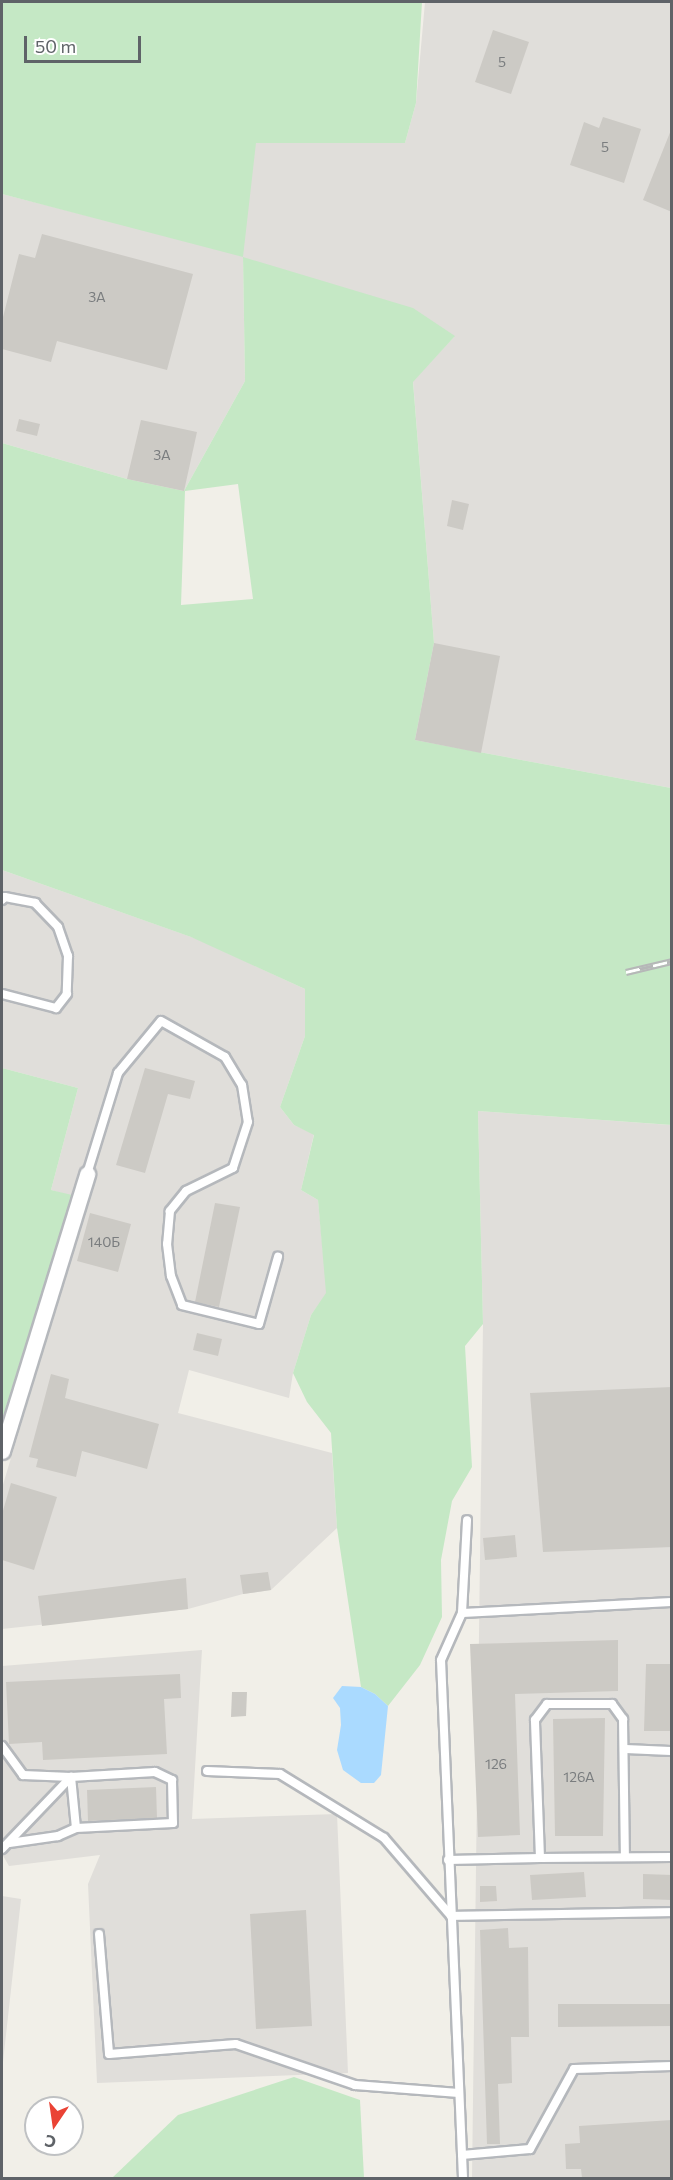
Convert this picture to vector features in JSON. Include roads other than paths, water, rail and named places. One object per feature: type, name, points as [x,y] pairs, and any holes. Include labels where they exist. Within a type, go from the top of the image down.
[{"type":"street","points":[[2,1451],[87,1174]]},
{"type":"lane","points":[[2,900],[5,897],[35,903],[58,927],[68,956],[68,994],[56,1008],[2,994]]},
{"type":"lane","points":[[87,1174],[118,1073],[161,1021],[225,1057],[242,1085],[248,1122],[233,1168],[186,1191],[170,1211],[167,1244],[171,1276],[182,1305],[259,1324],[278,1257]]},
{"type":"lane","points":[[463,2178],[450,1916],[441,1660],[462,1612],[467,1520]]},
{"type":"lane","points":[[462,1612],[672,1602]]},
{"type":"lane","points":[[540,1858],[535,1720],[547,1704],[612,1704],[623,1719],[625,1857]]},
{"type":"lane","points":[[2,1746],[23,1775],[71,1777],[155,1772],[172,1780],[173,1823],[76,1828],[58,1836],[10,1843]]},
{"type":"lane","points":[[624,1749],[672,1751]]},
{"type":"lane","points":[[207,1771],[280,1774],[384,1838],[450,1916]]},
{"type":"lane","points":[[71,1777],[76,1828]]},
{"type":"lane","points":[[2,1850],[71,1777]]},
{"type":"lane","points":[[448,1860],[672,1857]]},
{"type":"lane","points":[[450,1916],[672,1912]]},
{"type":"lane","points":[[99,1934],[109,2054],[236,2044],[355,2085],[459,2093]]},
{"type":"lane","points":[[462,2155],[530,2149],[574,2069],[672,2066]]},
{"type":"water","points":[[342,1686],[361,1687],[375,1694],[388,1706],[381,1775],[374,1783],[361,1783],[343,1770],[337,1750],[341,1725],[340,1708],[333,1698]]},
{"type":"railway","points":[[626,972],[672,961]]}]
